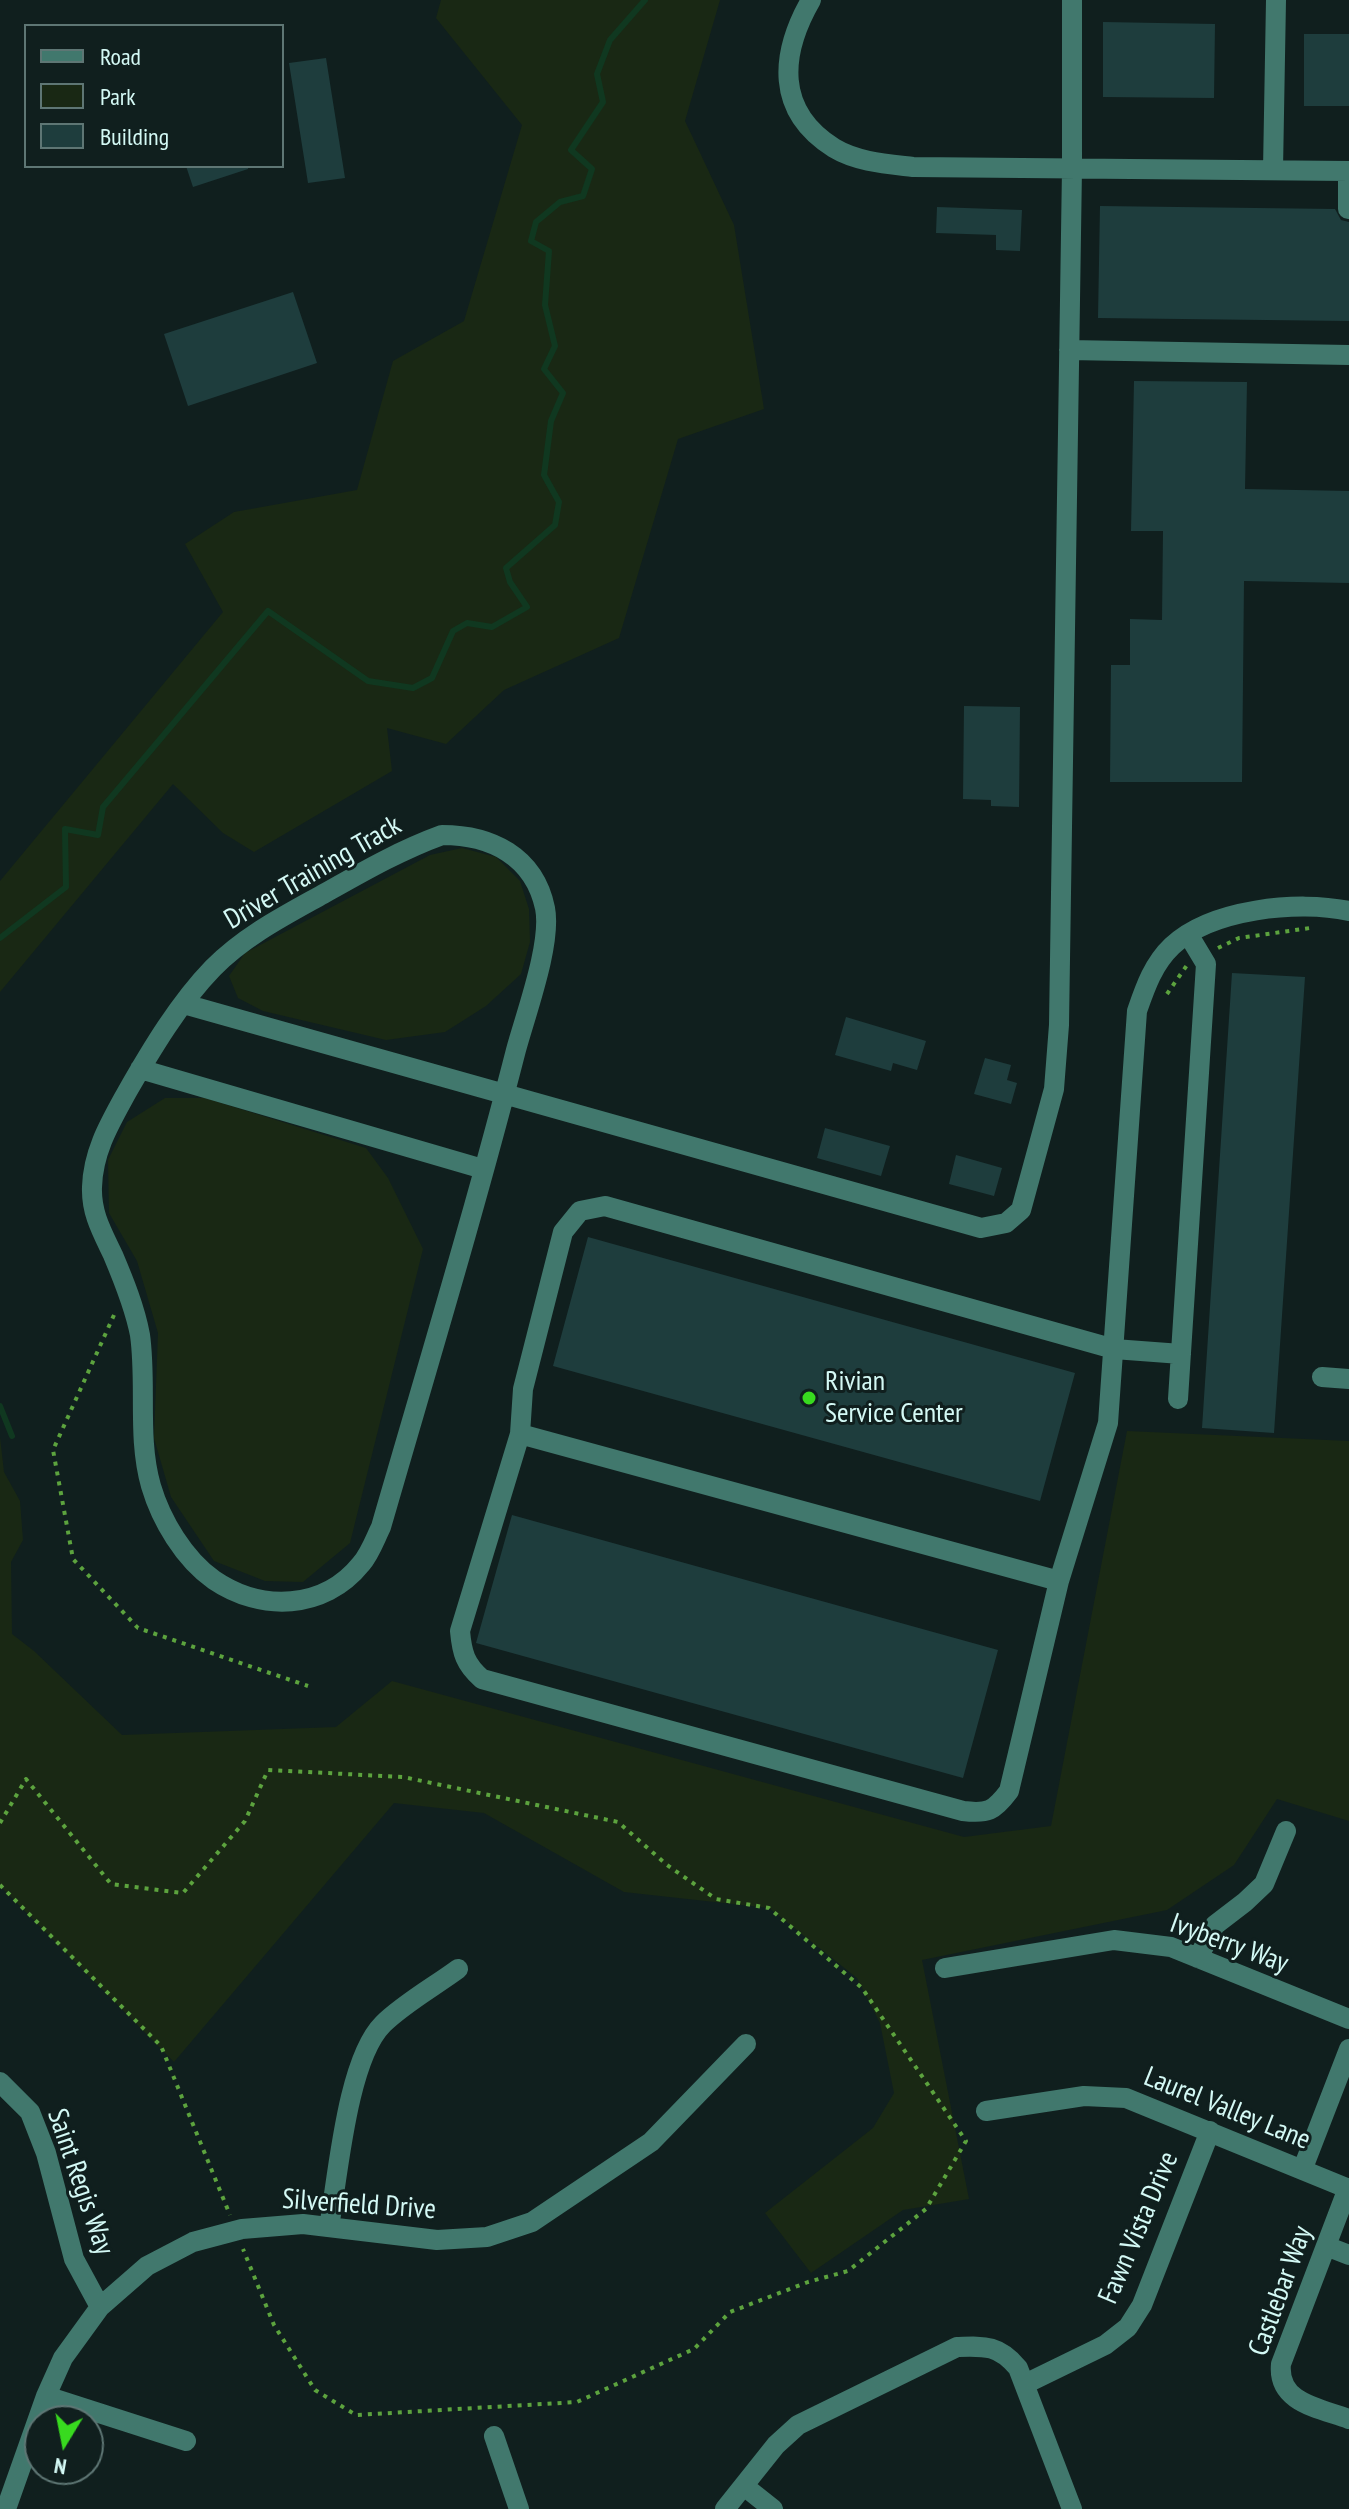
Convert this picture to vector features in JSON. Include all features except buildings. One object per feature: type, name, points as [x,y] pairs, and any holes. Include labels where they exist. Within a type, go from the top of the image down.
[{"type":"street","points":[[811,0],[798,23],[789,54],[787,81],[796,109],[812,130],[836,149],[876,162],[913,167],[1348,171],[1348,209]]},
{"type":"street","points":[[184,1004],[981,1228],[1006,1223],[1021,1210],[1054,1089],[1059,1025],[1072,0]]},
{"type":"street","points":[[1273,170],[1276,0]]},
{"type":"street","points":[[1069,350],[1349,355]]},
{"type":"street","name":"Driver Training Track","points":[[442,835],[468,835],[497,844],[520,861],[536,881],[545,910],[544,944],[505,1094],[381,1527],[362,1564],[340,1584],[313,1599],[288,1602],[259,1600],[212,1579],[187,1554],[168,1525],[151,1486],[144,1448],[144,1361],[138,1323],[126,1287],[95,1219],[91,1190],[94,1164],[102,1139],[140,1069],[212,969],[249,936],[399,851],[442,835]]},
{"type":"street","points":[[1181,1354],[1114,1349],[605,1206],[580,1211],[563,1232],[523,1389],[520,1434],[460,1631],[462,1653],[468,1667],[482,1679],[963,1811],[981,1813],[998,1807],[1009,1791],[1059,1581],[1108,1423],[1114,1349],[1137,1011],[1148,977],[1171,947],[1188,934],[1228,917],[1293,907],[1349,911]]},
{"type":"street","points":[[1178,1399],[1206,964],[1188,934]]},
{"type":"street","points":[[140,1069],[483,1169]]},
{"type":"street","points":[[1322,1377],[1349,1379]]},
{"type":"street","points":[[520,1434],[1059,1581]]},
{"type":"street","points":[[1198,1958],[1215,1925],[1264,1884],[1286,1831]]},
{"type":"street","name":"Ivyberry Way","points":[[945,1968],[1114,1940],[1171,1947],[1349,2019]]},
{"type":"street","points":[[329,2227],[353,2087],[366,2051],[382,2025],[458,1969]]},
{"type":"street","name":"Silverfield Drive","points":[[6,2509],[46,2396],[63,2358],[100,2307],[147,2266],[193,2242],[236,2230],[303,2224],[437,2240],[487,2237],[532,2222],[651,2142],[746,2044]]},
{"type":"street","points":[[1303,2168],[1349,2049]]},
{"type":"street","name":"Saint Regis Way","points":[[0,2082],[30,2112],[46,2153],[74,2259],[100,2307]]},
{"type":"street","name":"Laurel Valley Lane","points":[[986,2111],[1103,2095],[1126,2098],[1348,2188]]},
{"type":"street","name":"Fawn Vista Drive","points":[[1025,2384],[1105,2345],[1128,2327],[1142,2305],[1210,2131]]},
{"type":"street","name":"Castlebar Way","points":[[1348,2188],[1281,2364],[1279,2377],[1285,2390],[1296,2399],[1349,2419]]},
{"type":"street","points":[[1326,2246],[1349,2255]]},
{"type":"street","points":[[725,2509],[776,2445],[798,2425],[957,2347],[984,2346],[1006,2353],[1018,2368],[1072,2509]]},
{"type":"street","points":[[46,2396],[186,2441]]},
{"type":"street","points":[[494,2436],[519,2509]]},
{"type":"street","points":[[744,2486],[773,2509]]},
{"type":"path","points":[[126,1287],[53,1450],[73,1559],[138,1628],[308,1686]]},
{"type":"path","points":[[0,1823],[26,1779],[111,1884],[183,1893],[245,1821],[268,1770],[403,1777],[618,1822],[667,1865],[716,1899],[769,1908],[862,1988],[966,2141],[926,2209],[848,2271],[808,2282],[730,2312],[694,2349],[577,2402],[356,2415],[315,2390],[274,2325],[161,2046],[0,1885]]},
{"type":"green space","points":[[441,0],[720,0],[685,121],[734,225],[764,409],[678,439],[619,638],[504,690],[446,744],[387,728],[392,771],[254,852],[223,833],[173,784],[0,992],[0,881],[223,612],[185,544],[234,512],[357,490],[393,361],[464,321],[522,125],[436,18]]},
{"type":"green space","points":[[462,848],[496,857],[520,881],[529,909],[530,942],[521,974],[486,1006],[445,1032],[386,1040],[263,1011],[238,998],[229,976],[245,953],[430,855]]},
{"type":"green space","points":[[165,1098],[205,1098],[366,1148],[388,1178],[423,1249],[350,1543],[303,1582],[265,1581],[214,1561],[171,1497],[154,1438],[158,1333],[137,1261],[109,1213],[108,1160],[127,1122]]},
{"type":"green space","points":[[1127,1431],[1349,1441],[1349,1821],[1277,1799],[1234,1865],[1167,1910],[922,1960],[969,2199],[903,2210],[811,2273],[765,2213],[873,2128],[894,2093],[880,2023],[857,1978],[769,1908],[624,1892],[484,1813],[394,1803],[174,2062],[0,1886],[0,1437],[4,1472],[20,1501],[23,1540],[11,1562],[12,1634],[122,1735],[336,1727],[392,1681],[964,1837],[1051,1826]]},
{"type":"waterway","points":[[0,938],[66,887],[65,829],[98,835],[103,807],[268,611],[368,681],[413,688],[432,678],[453,631],[467,623],[492,627],[527,607],[510,582],[506,568],[555,525],[559,502],[544,475],[551,421],[563,393],[544,369],[555,346],[545,305],[549,251],[531,241],[536,222],[560,202],[583,196],[592,169],[571,150],[603,102],[597,74],[610,40],[645,0]]},
{"type":"waterway","points":[[0,1406],[12,1436]]},
{"type":"place","name":"Rivian Service Center","points":[[809,1398]]}]
